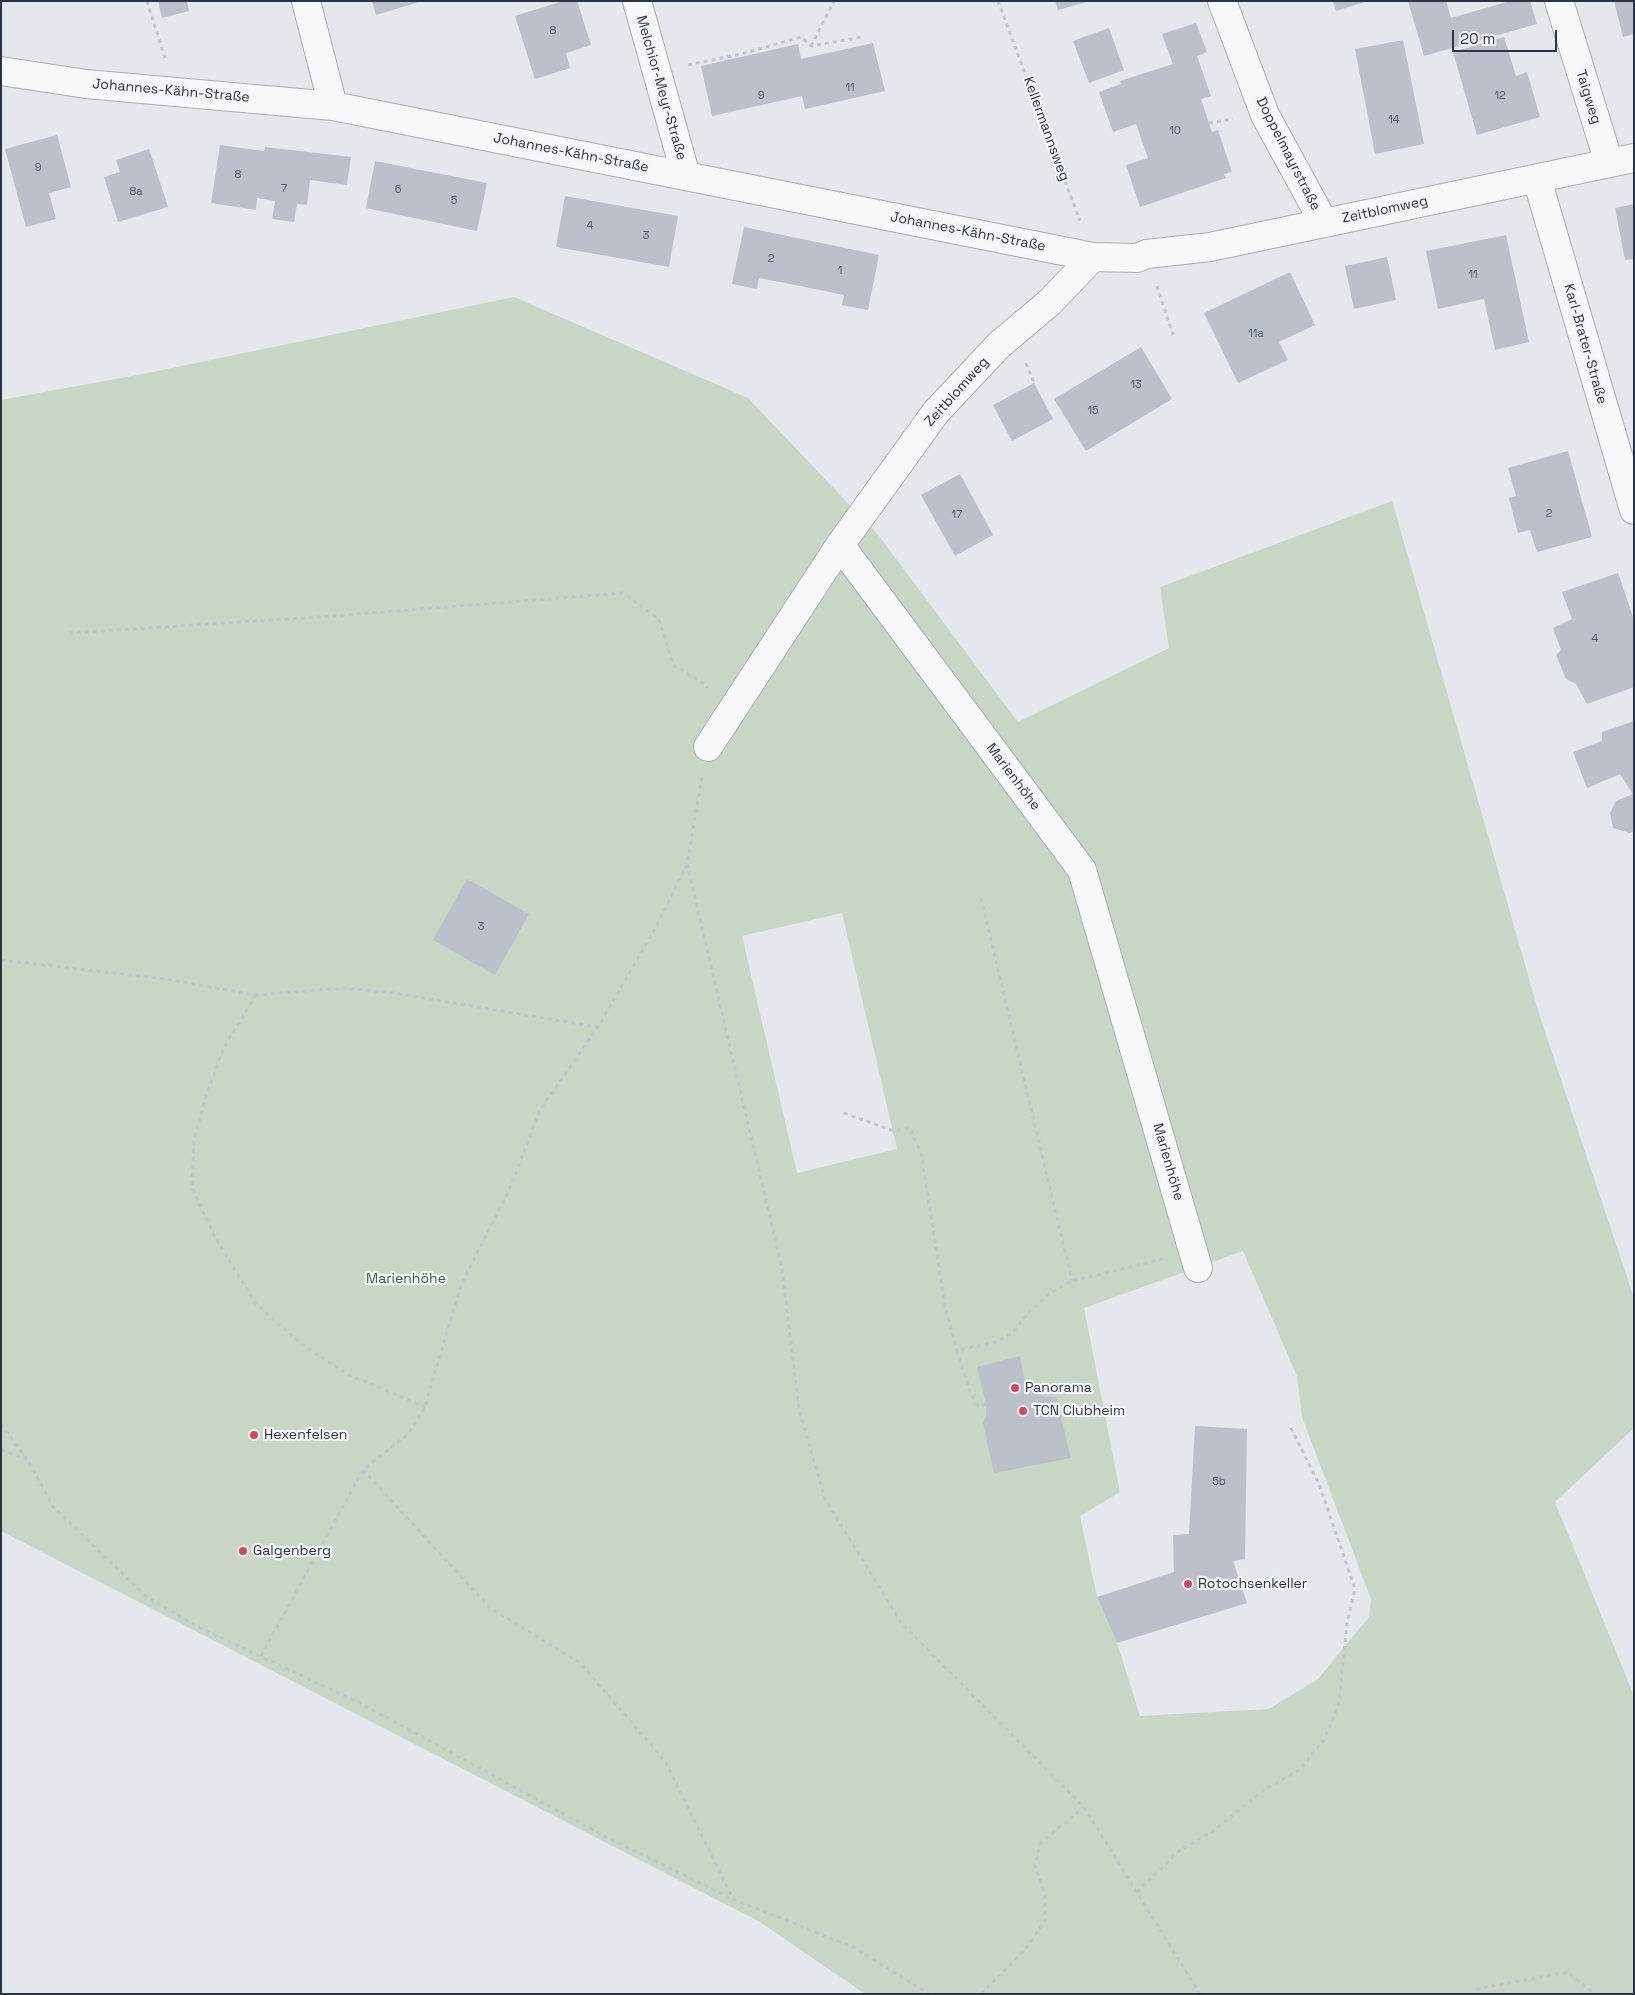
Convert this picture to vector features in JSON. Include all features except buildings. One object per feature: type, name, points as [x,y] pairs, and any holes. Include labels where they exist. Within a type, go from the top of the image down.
[{"type":"street","points":[[306,1],[333,106]]},
{"type":"street","name":"Melchior-Meyr-Straße","points":[[637,1],[686,176]]},
{"type":"street","name":"Doppelmayrstraße","points":[[1222,1],[1266,114],[1324,223]]},
{"type":"street","name":"Taigweg","points":[[1559,1],[1622,161]]},
{"type":"street","name":"Johannes-Kähn-Straße","points":[[1,71],[86,84],[333,106],[1093,257],[1142,256]]},
{"type":"street","name":"Zeitblomweg","points":[[1142,256],[1210,247],[1622,161]]},
{"type":"street","name":"Karl-Brater-Straße","points":[[1537,179],[1634,510]]},
{"type":"street","name":"Zeitblomweg","points":[[840,546],[936,412],[999,346],[1050,302],[1093,257]]},
{"type":"street","points":[[708,747],[840,546]]},
{"type":"street","name":"Marienhöhe","points":[[840,546],[1082,870],[1196,1260]]},
{"type":"path","points":[[147,1],[175,92]]},
{"type":"path","points":[[811,46],[834,1]]},
{"type":"path","name":"Kellermannsweg","points":[[998,1],[1093,257]]},
{"type":"path","points":[[656,72],[741,54],[801,37],[811,46]]},
{"type":"path","points":[[811,46],[863,37]]},
{"type":"path","points":[[1142,256],[1173,335]]},
{"type":"path","points":[[69,633],[320,617],[623,593],[659,619],[673,666],[705,684],[709,692]]},
{"type":"path","points":[[262,1656],[363,1470],[408,1434],[425,1407],[461,1285],[510,1188],[540,1110],[598,1027],[656,927],[687,864],[708,747]]},
{"type":"path","points":[[687,864],[782,1269],[799,1409],[825,1499],[902,1624],[1084,1807],[1200,1994]]},
{"type":"path","points":[[981,898],[1072,1281]]},
{"type":"path","points":[[1,960],[165,979],[256,995],[351,989],[394,993],[598,1027]]},
{"type":"path","points":[[256,995],[224,1046],[206,1100],[194,1139],[192,1188],[215,1237],[255,1303],[300,1343],[347,1374],[425,1407]]},
{"type":"path","points":[[844,1113],[894,1131],[910,1128],[921,1153],[945,1306],[957,1351],[970,1392],[978,1406],[986,1404]]},
{"type":"path","points":[[957,1351],[996,1342],[1013,1332],[1029,1312],[1050,1293],[1072,1281],[1196,1260]]},
{"type":"path","points":[[1,1424],[27,1460],[54,1508],[148,1598],[200,1628],[360,1704],[606,1837],[733,1899],[855,1948],[929,1994]]},
{"type":"path","points":[[1136,1892],[1179,1851],[1213,1831],[1264,1790],[1299,1770],[1324,1740],[1339,1703],[1347,1623],[1356,1589],[1319,1484],[1289,1424]]},
{"type":"path","points":[[1,1450],[27,1460]]},
{"type":"path","points":[[363,1470],[490,1608],[580,1663],[587,1670],[665,1761],[733,1899]]},
{"type":"path","points":[[981,1994],[1024,1950],[1045,1921],[1045,1894],[1035,1864],[1040,1844],[1084,1807]]},
{"type":"path","points":[[1476,1989],[1568,1972],[1594,1994]]},
{"type":"green space","name":"Marienhöhe","points":[[514,297],[748,398],[879,536],[1018,722],[1169,648],[1160,587],[1392,501],[1541,1020],[1634,1298],[1634,1428],[1555,1502],[1634,1696],[1634,1994],[865,1994],[760,1922],[1,1531],[1,400],[148,373]],"holes":[[[842,913],[897,1149],[797,1173],[742,936]],[[1243,1251],[1297,1376],[1302,1417],[1371,1599],[1369,1617],[1318,1679],[1269,1709],[1140,1716],[1117,1643],[1097,1597],[1080,1516],[1120,1492],[1084,1308]]]},
{"type":"place","name":"Panorama","points":[[1015,1388]]},
{"type":"place","name":"TCN Clubheim","points":[[1023,1411]]},
{"type":"place","name":"Hexenfelsen","points":[[254,1435]]},
{"type":"place","name":"Galgenberg","points":[[243,1551]]},
{"type":"place","name":"Rotochsenkeller","points":[[1188,1584]]}]
